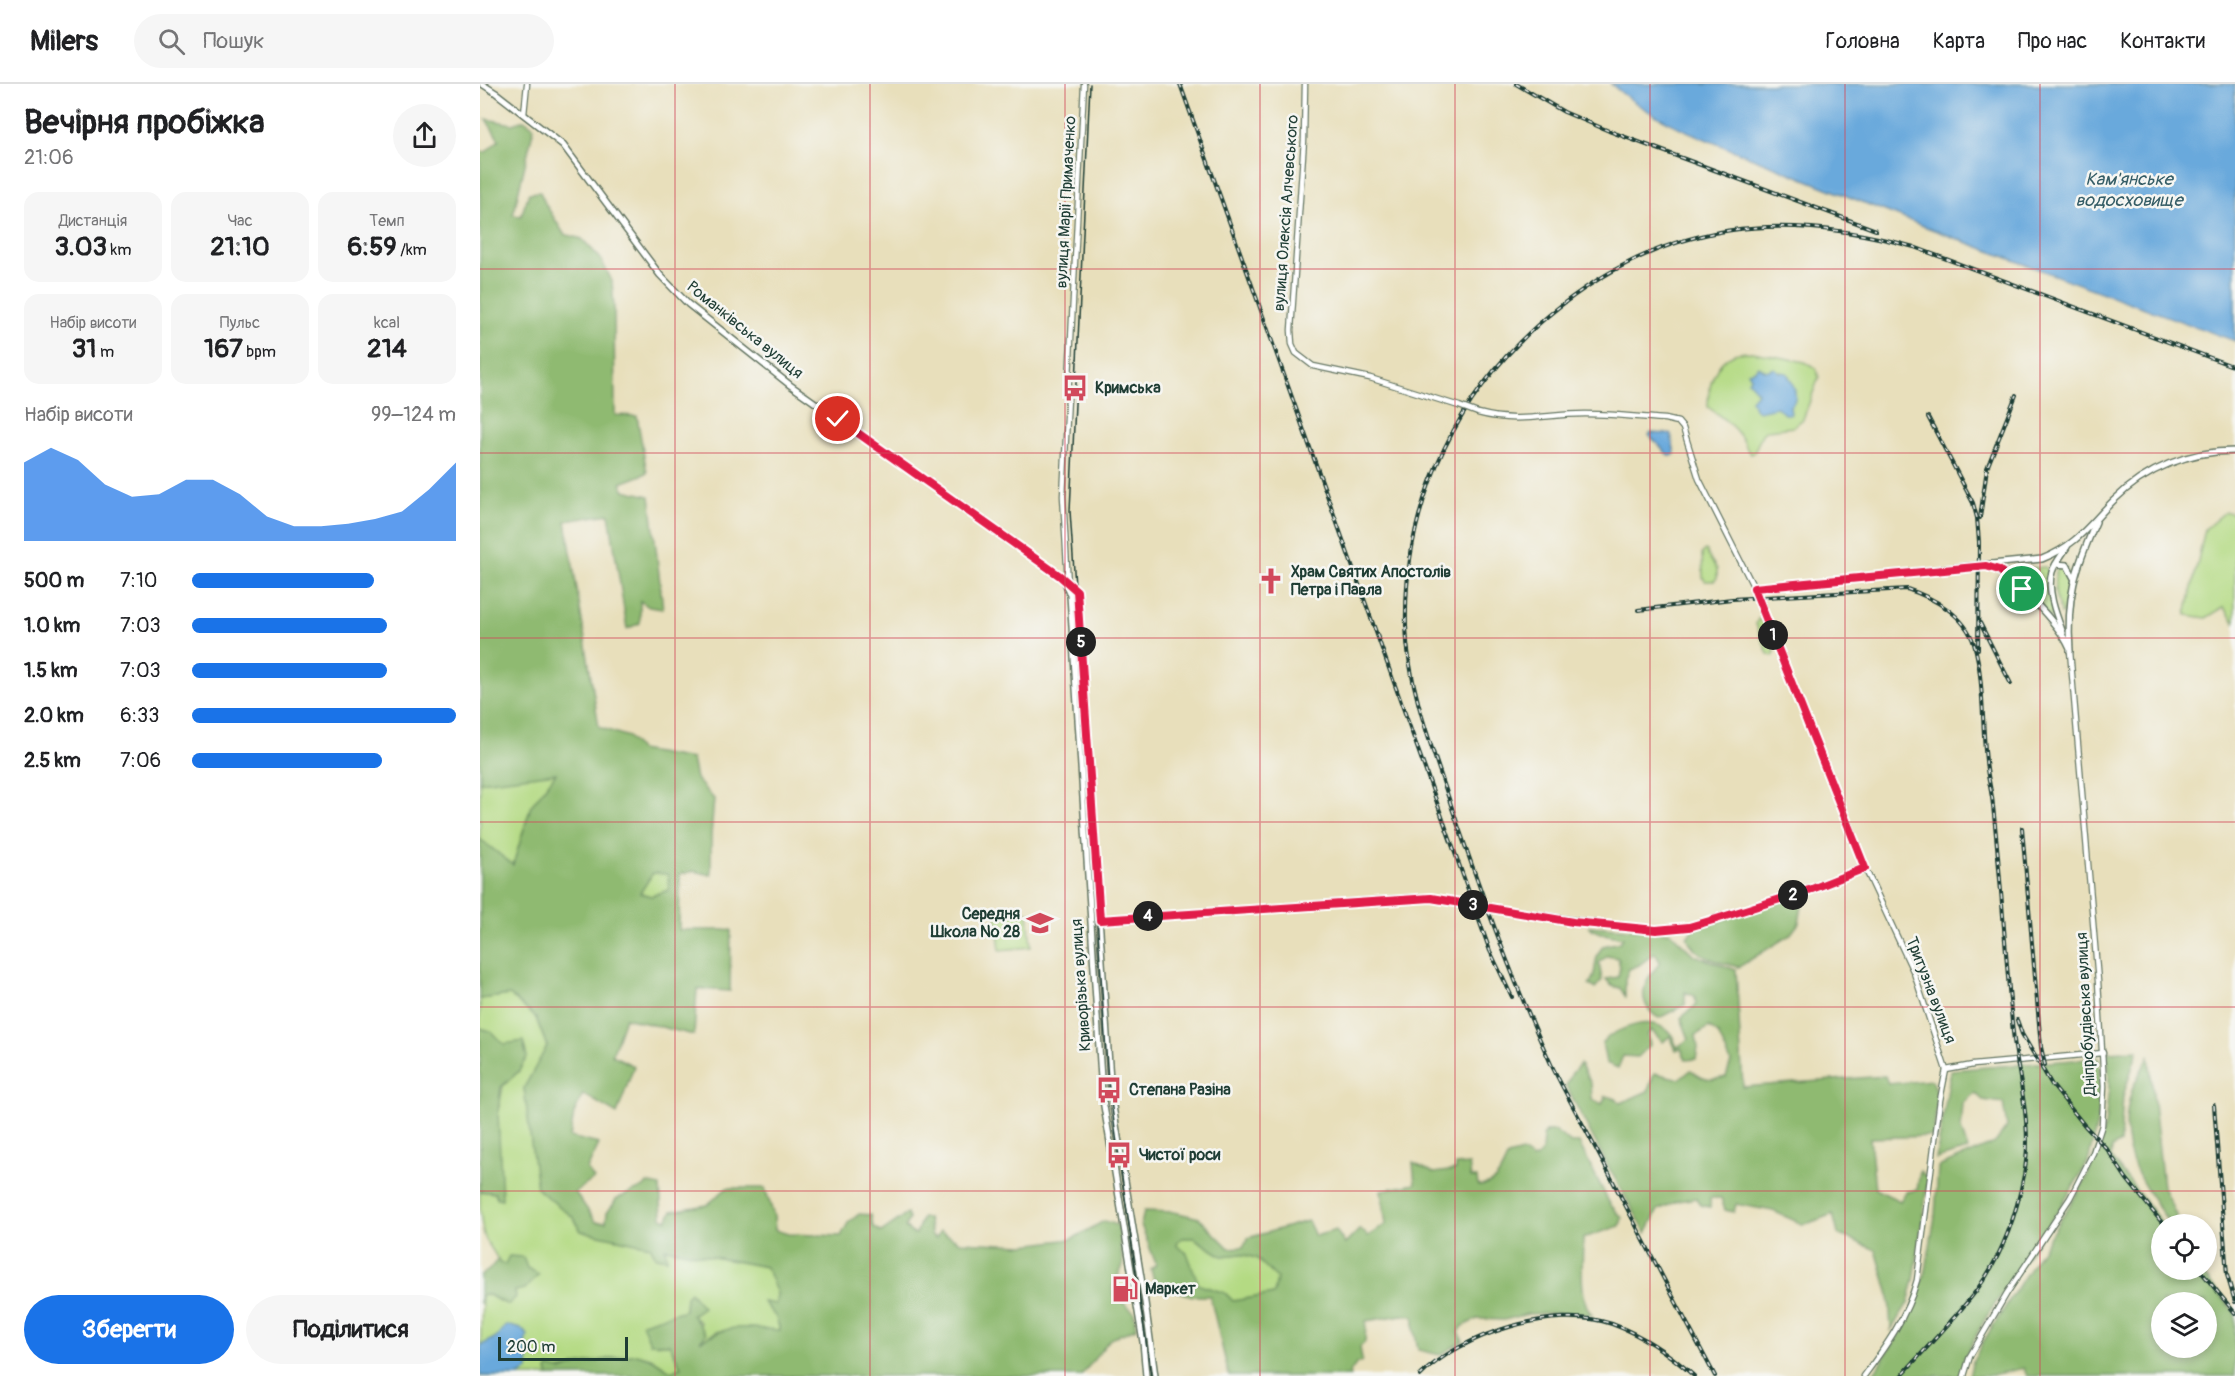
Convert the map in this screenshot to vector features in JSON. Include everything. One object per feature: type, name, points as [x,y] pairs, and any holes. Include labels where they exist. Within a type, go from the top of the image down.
[{"type":"main road","name":"Романківська вулиця","points":[[482,84],[562,145],[660,275],[688,304],[790,385],[1013,545],[1060,576]]},
{"type":"main road","points":[[2070,651],[2058,620],[2051,579],[2056,564],[2068,546],[2097,520],[2126,488],[2161,467],[2182,458],[2203,453],[2235,451]]},
{"type":"main road","points":[[2070,651],[2069,609],[2074,578],[2097,520]]},
{"type":"main road","points":[[1754,588],[2042,559],[2068,546]]},
{"type":"main road","points":[[2056,564],[2067,565],[2074,578]]},
{"type":"main road","points":[[1986,566],[2008,576],[2067,642]]},
{"type":"main road","name":"Криворізька вулиця","points":[[1060,576],[1068,585],[1076,589],[1078,596],[1111,1094],[1155,1376]]},
{"type":"main road","name":"Криворізька вулиця","points":[[1068,585],[1102,1094],[1143,1342],[1146,1376]]},
{"type":"main road","name":"Тритузна вулиця","points":[[1754,588],[1865,868]]},
{"type":"main road","points":[[2046,617],[2053,621],[2058,620],[2064,617],[2069,609]]},
{"type":"main road","points":[[1090,921],[1431,898],[1619,927],[1656,930],[1689,927],[1812,889],[1865,868]]},
{"type":"street","points":[[524,114],[527,84]]},
{"type":"street","name":"вулиця Марії Примаченко","points":[[1072,321],[1084,84]]},
{"type":"street","name":"вулиця Олексія Алчевського","points":[[1305,84],[1304,140],[1291,330],[1292,344],[1296,352],[1313,366],[1370,378],[1499,418],[1523,420],[1587,414],[1665,419],[1678,422],[1683,428],[1699,479],[1754,588]]},
{"type":"street","name":"Криворізька вулиця","points":[[1068,585],[1063,496],[1072,321]]},
{"type":"street","name":"Дніпробудівська вулиця","points":[[1964,1376],[1970,1356],[2070,1197],[2093,1153],[2099,1140],[2104,1107],[2103,1053],[2070,651]]},
{"type":"street","name":"Тритузна вулиця","points":[[1864,1376],[1898,1327],[1911,1302],[1917,1280],[1940,1100],[1946,1070],[1914,973],[1865,868]]},
{"type":"street","points":[[1946,1070],[1973,1065],[2103,1053]]},
{"type":"green space","points":[[486,119],[512,124],[524,120],[534,127],[513,215],[521,216],[529,193],[540,192],[564,234],[582,239],[600,258],[612,281],[615,415],[637,416],[647,473],[621,483],[624,490],[650,496],[663,609],[649,607],[640,601],[640,623],[627,629],[609,514],[566,521],[599,727],[628,737],[639,750],[692,759],[696,779],[714,799],[711,875],[694,871],[680,874],[679,930],[731,930],[730,991],[697,989],[694,1035],[625,1018],[612,1055],[634,1066],[617,1114],[583,1094],[574,1113],[570,1137],[599,1144],[587,1169],[594,1179],[575,1192],[596,1222],[606,1222],[607,1212],[616,1199],[644,1187],[647,1183],[660,1186],[662,1218],[667,1220],[672,1211],[707,1205],[727,1188],[765,1188],[774,1216],[775,1230],[788,1234],[841,1236],[848,1223],[859,1214],[871,1215],[873,1226],[881,1232],[907,1214],[909,1219],[905,1227],[912,1233],[916,1234],[922,1218],[928,1218],[931,1235],[936,1238],[940,1231],[960,1242],[1024,1245],[1072,1239],[1104,1221],[1118,1225],[1123,1266],[1112,1288],[1113,1294],[1134,1312],[1136,1328],[1110,1339],[1081,1376],[549,1376],[547,1371],[549,1367],[562,1371],[576,1365],[637,1354],[652,1359],[672,1372],[681,1367],[669,1344],[650,1343],[642,1323],[685,1310],[686,1296],[690,1292],[703,1307],[692,1315],[706,1334],[700,1341],[732,1329],[780,1330],[776,1317],[763,1302],[776,1304],[777,1293],[766,1267],[665,1248],[667,1259],[656,1257],[650,1246],[581,1231],[574,1218],[537,1189],[524,1088],[547,1046],[536,1018],[510,995],[480,999],[480,839],[513,865],[531,806],[556,773],[480,782],[480,151],[486,152],[499,140]],"holes":[[[653,873],[668,874],[669,890],[651,896],[640,893]]]},
{"type":"green space","points":[[1753,352],[1805,362],[1816,368],[1819,377],[1803,419],[1793,427],[1767,430],[1762,434],[1754,453],[1751,454],[1743,439],[1726,420],[1708,407],[1709,391],[1717,369],[1734,354]]},
{"type":"green space","points":[[2225,512],[2235,513],[2235,623],[2224,607],[2206,618],[2186,615],[2205,529]]},
{"type":"green space","points":[[1705,550],[1717,569],[1717,578],[1714,581],[1705,581],[1703,577],[1702,554]]},
{"type":"green space","points":[[2045,567],[2049,572],[2048,587],[2053,614],[2051,618],[2011,574],[2013,570]]},
{"type":"green space","points":[[2058,567],[2066,567],[2069,578],[2061,614],[2055,584]]},
{"type":"green space","points":[[1758,619],[1763,621],[1775,652],[1773,656],[1768,654],[1756,624]]},
{"type":"green space","points":[[557,772],[531,806],[513,865],[480,839],[480,782]]},
{"type":"green space","points":[[653,872],[668,873],[669,890],[651,896],[640,893]]},
{"type":"green space","points":[[1814,890],[1802,906],[1799,923],[1790,935],[1739,967],[1716,961],[1702,954],[1696,950],[1687,937],[1694,929]]},
{"type":"green space","points":[[1028,912],[1031,947],[1000,950],[996,916]]},
{"type":"green space","points":[[1589,926],[1670,932],[1694,955],[1736,970],[1743,1087],[1885,1076],[1888,1084],[1932,1080],[1938,1094],[1933,1136],[1870,1138],[1875,1189],[1900,1201],[1906,1192],[1917,1190],[1920,1171],[1928,1179],[1914,1280],[1908,1303],[1891,1330],[1889,1295],[1876,1250],[1838,1234],[1833,1214],[1802,1224],[1773,1211],[1736,1204],[1734,1212],[1725,1210],[1721,1198],[1710,1198],[1710,1207],[1700,1205],[1697,1198],[1678,1201],[1658,1210],[1646,1233],[1566,1086],[1572,1073],[1580,1064],[1591,1083],[1592,1099],[1602,1104],[1606,1096],[1621,1103],[1648,1091],[1654,1073],[1680,1079],[1691,1070],[1704,1078],[1716,1079],[1726,1077],[1731,1062],[1718,1034],[1709,1027],[1696,1035],[1698,1048],[1696,1059],[1686,1060],[1681,1048],[1676,1050],[1670,1036],[1663,1042],[1651,1030],[1648,1034],[1650,1045],[1638,1057],[1623,1056],[1618,1068],[1606,1063],[1602,1042],[1617,1032],[1636,1025],[1655,1024],[1664,1028],[1672,1035],[1677,1047],[1689,1039],[1681,1018],[1696,1005],[1695,996],[1685,992],[1685,1005],[1659,1018],[1651,1012],[1645,1003],[1644,989],[1647,980],[1660,962],[1655,953],[1639,965],[1629,969],[1625,979],[1625,996],[1620,988],[1612,986],[1606,979],[1618,977],[1620,967],[1618,958],[1607,956],[1599,963],[1602,980],[1595,988],[1589,985],[1594,976],[1599,951],[1603,946],[1620,942],[1623,938],[1600,933]]},
{"type":"green space","points":[[510,995],[536,1018],[547,1047],[524,1088],[538,1189],[574,1218],[581,1231],[766,1267],[777,1293],[776,1305],[763,1302],[776,1317],[780,1331],[718,1331],[698,1342],[700,1322],[692,1315],[686,1297],[685,1310],[650,1343],[669,1344],[681,1367],[672,1372],[653,1359],[630,1355],[547,1371],[549,1376],[480,1376],[482,1295],[489,1295],[499,1301],[505,1264],[499,1263],[485,1238],[481,1221],[480,1191],[495,1193],[498,1113],[503,1086],[519,1071],[499,1039],[494,1034],[480,1028],[480,999]]},
{"type":"green space","points":[[480,1028],[490,1031],[504,1044],[523,1041],[527,1057],[519,1071],[501,1087],[498,1113],[502,1199],[497,1198],[495,1193],[480,1191]]},
{"type":"green space","points":[[2138,1050],[2123,1096],[2120,1143],[2112,1148],[2111,1158],[2155,1214],[2151,1214],[2151,1280],[2208,1280],[2235,1313],[2235,1376],[2027,1376],[2024,1368],[1987,1376],[1969,1376],[1973,1361],[1983,1342],[2087,1178],[2105,1126],[2109,1087],[2108,1052]]},
{"type":"green space","points":[[2149,1056],[2163,1187],[2175,1214],[2163,1214],[2140,1178],[2128,1147],[2127,1113],[2131,1093]]},
{"type":"green space","points":[[2099,1058],[2101,1095],[2088,1162],[1985,1319],[1963,1360],[1962,1376],[1872,1376],[1906,1324],[1926,1270],[1935,1216],[1938,1167],[1995,1143],[2007,1127],[2003,1103],[1983,1100],[1975,1093],[1963,1103],[1961,1129],[1968,1150],[1936,1159],[1951,1070]]},
{"type":"green space","points":[[1547,1131],[1555,1131],[1571,1143],[1579,1143],[1610,1204],[1622,1218],[1620,1226],[1583,1238],[1583,1289],[1592,1315],[1552,1313],[1528,1314],[1504,1320],[1477,1319],[1463,1326],[1459,1332],[1463,1341],[1440,1355],[1418,1350],[1414,1316],[1402,1315],[1366,1321],[1365,1342],[1360,1347],[1362,1361],[1357,1363],[1350,1372],[1351,1376],[1229,1376],[1210,1296],[1192,1296],[1155,1284],[1151,1270],[1156,1264],[1141,1225],[1144,1211],[1174,1212],[1199,1218],[1229,1248],[1243,1247],[1248,1238],[1308,1221],[1315,1236],[1336,1230],[1345,1244],[1360,1229],[1368,1236],[1386,1224],[1381,1190],[1415,1184],[1413,1163],[1434,1173],[1456,1170],[1456,1165],[1469,1164],[1471,1178],[1477,1178],[1478,1186],[1485,1185],[1498,1177],[1508,1156],[1522,1152],[1532,1159],[1537,1157],[1542,1152],[1543,1136]],"holes":[[[1182,1238],[1194,1238],[1222,1256],[1241,1254],[1256,1258],[1277,1278],[1274,1294],[1233,1301],[1225,1293],[1199,1285],[1187,1253],[1177,1246],[1178,1241]]]},
{"type":"green space","points":[[1182,1238],[1194,1238],[1222,1256],[1241,1254],[1256,1258],[1278,1278],[1274,1294],[1233,1301],[1225,1293],[1199,1285],[1177,1246],[1178,1241]]},
{"type":"green space","points":[[509,1256],[523,1257],[527,1268],[539,1274],[525,1289],[515,1291],[516,1297],[508,1305],[489,1295],[482,1295],[480,1304],[480,1275],[488,1271],[498,1259],[499,1263],[505,1264]]},
{"type":"water","name":"Кам'янське водосховище","points":[[1611,84],[2235,84],[2235,341],[1953,237],[1717,144],[1650,112]]},
{"type":"water","points":[[1758,366],[1766,371],[1775,368],[1779,372],[1787,373],[1795,395],[1790,406],[1791,414],[1784,414],[1777,407],[1758,411],[1754,408],[1751,400],[1758,392],[1748,381],[1751,377],[1748,372],[1755,370]]},
{"type":"water","points":[[1651,433],[1671,434],[1675,454],[1669,456],[1649,435]]},
{"type":"water","points":[[506,1325],[521,1329],[528,1335],[525,1348],[528,1370],[519,1376],[480,1376],[480,1346],[498,1336]]},
{"type":"tram line","points":[[1090,84],[1070,511],[1108,1081],[1151,1376]]},
{"type":"railway","points":[[1180,84],[1490,951],[1512,997]]},
{"type":"railway","points":[[1516,84],[1564,112],[1609,131],[1876,230]]},
{"type":"railway","points":[[1715,1376],[1551,1064],[1510,969],[1486,905],[1416,696],[1406,626],[1408,579],[1415,534],[1427,490],[1444,448],[1466,409],[1493,372],[1524,338],[1559,307],[1601,278],[1643,256],[1685,240],[1729,230],[1773,227],[1818,229],[1865,235],[1914,247],[2235,367]]},
{"type":"railway","points":[[1980,518],[1987,468],[2016,395]]},
{"type":"railway","points":[[1928,417],[1973,503],[1977,518],[1979,542],[1978,649]]},
{"type":"railway","points":[[1638,610],[1732,599],[1907,589],[1928,597],[1956,616],[1964,624],[1974,644],[1981,686],[1987,772],[1996,833],[2014,1041],[2026,1117],[2027,1156],[2017,1206],[1993,1265],[1949,1324],[1901,1376]]},
{"type":"railway","points":[[1980,623],[2011,684]]},
{"type":"railway","points":[[2022,828],[2041,1047],[2045,1065]]},
{"type":"railway","points":[[2017,1020],[2022,1034],[2052,1085],[2107,1149],[2126,1178],[2155,1214]]},
{"type":"railway","points":[[2214,1105],[2227,1275],[2235,1302]]},
{"type":"railway","points":[[2208,1280],[2235,1313]]},
{"type":"railway","points":[[1420,1376],[1459,1347],[1484,1336],[1510,1327],[1564,1318],[1589,1319],[1612,1324],[1656,1346],[1694,1376]]},
{"type":"place","name":"Кримська","points":[[1075,388]]},
{"type":"place","name":"Храм Святих Апостолів Петра і Павла","points":[[1271,581]]},
{"type":"place","name":"Середня Школа № 28","points":[[1040,923]]},
{"type":"place","name":"Степана Разіна","points":[[1109,1090]]},
{"type":"place","name":"Чистої роси","points":[[1119,1155]]},
{"type":"place","name":"Маркет","points":[[1125,1289]]},
{"type":"route","points":[[838,419],[1013,545],[1060,576],[1077,591],[1100,920],[1431,898],[1573,922],[1656,930],[1689,927],[1812,889],[1865,868],[1754,588],[1986,566],[1999,570],[2022,589]]}]
